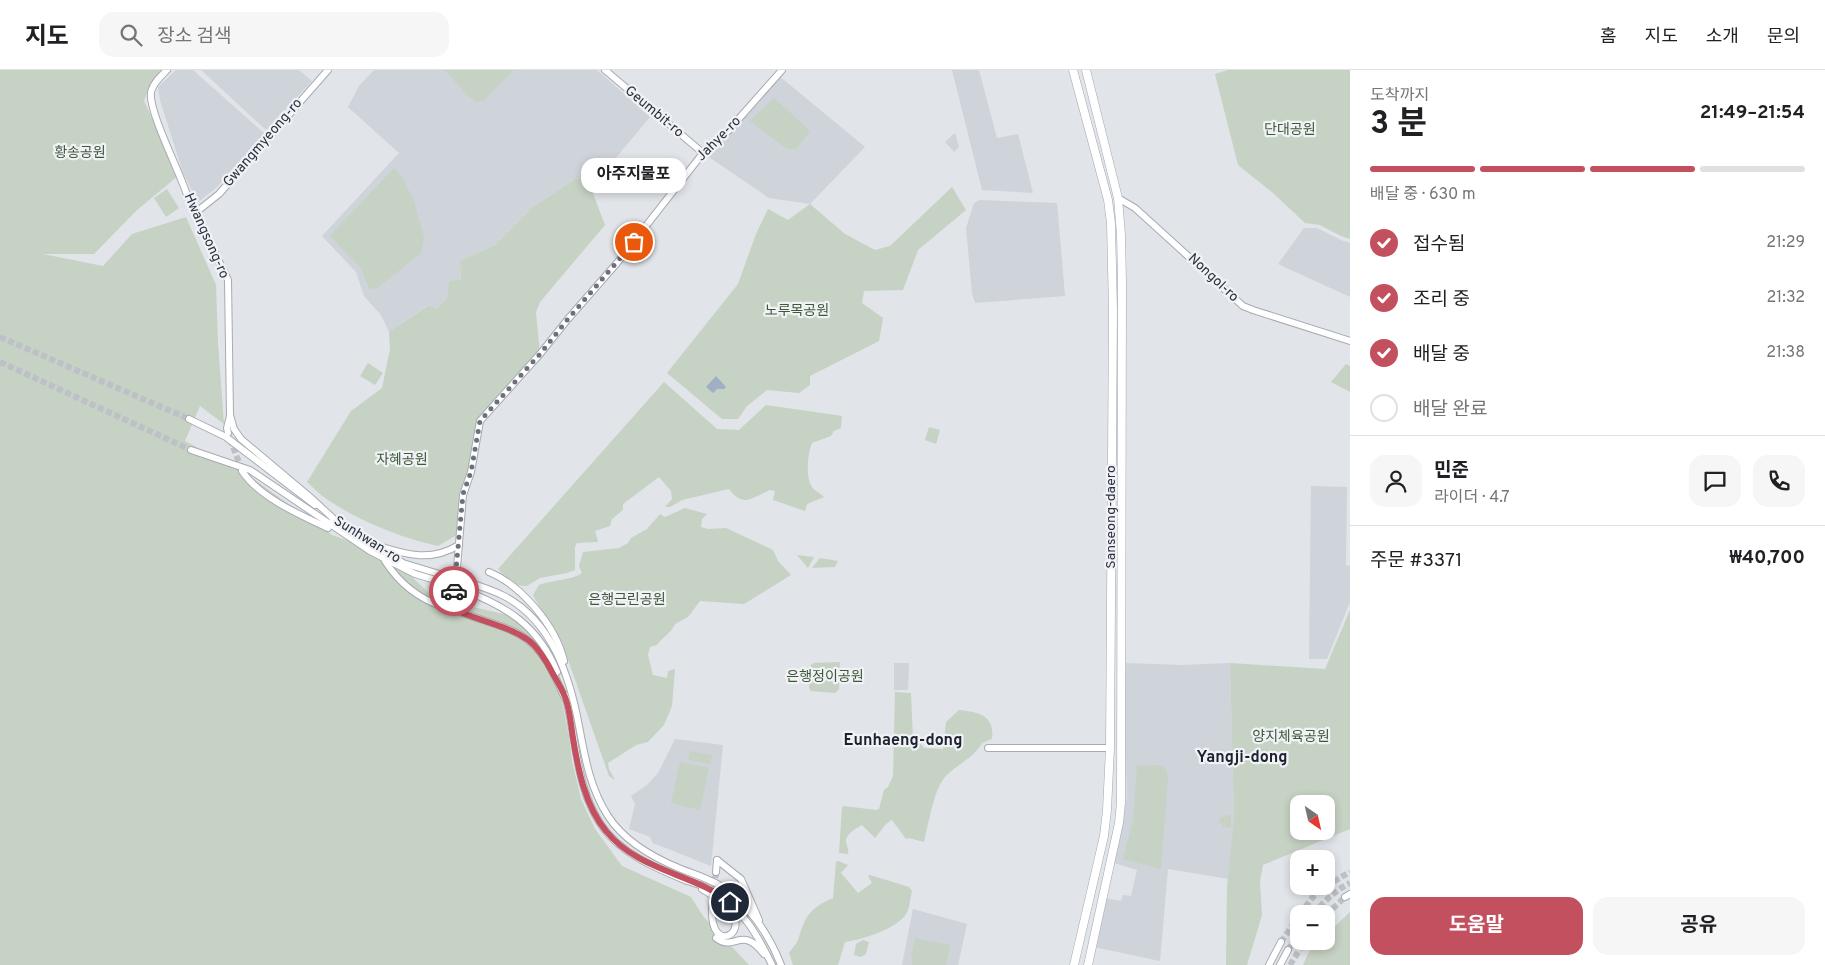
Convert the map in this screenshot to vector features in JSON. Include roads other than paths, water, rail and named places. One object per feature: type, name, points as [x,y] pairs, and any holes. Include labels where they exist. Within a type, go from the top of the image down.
[{"type":"main road","name":"Hwangsong-ro","points":[[167,70],[151,91],[151,99],[195,213],[228,280],[230,415],[227,428],[228,433]]},
{"type":"main road","name":"Gwangmyeong-ro","points":[[195,213],[219,194],[328,70]]},
{"type":"main road","name":"Geumbit-ro","points":[[605,70],[703,153]]},
{"type":"main road","name":"Jahye-ro","points":[[452,602],[463,494],[471,472],[480,421],[618,263],[703,153],[728,131],[782,70]]},
{"type":"main road","name":"Sanseong-daero","points":[[1073,70],[1108,200],[1113,313],[1108,810],[1104,836],[1074,965]]},
{"type":"main road","name":"Sanseong-daero","points":[[1086,70],[1118,198],[1122,282],[1121,802],[1119,822],[1088,965]]},
{"type":"main road","name":"Nongol-ro","points":[[1118,198],[1136,208],[1243,306],[1350,341]]},
{"type":"main road","points":[[230,415],[234,429],[241,438],[310,497],[336,522]]},
{"type":"main road","name":"Sunhwan-ro","points":[[189,419],[226,437],[336,522],[403,563],[483,587],[506,597],[532,617],[554,646],[568,677],[576,704],[591,782],[609,818],[632,842],[679,868],[718,884],[727,891],[751,914],[764,930],[781,965]]},
{"type":"main road","name":"Sunhwan-ro","points":[[191,450],[250,470],[270,482],[343,535],[383,559],[415,574],[461,589],[508,610],[531,629],[554,664],[565,698],[578,764],[590,804],[600,824],[622,847],[654,867],[713,891],[738,911],[754,930],[772,965]]},
{"type":"main road","points":[[242,471],[246,477],[266,494],[295,512],[343,535]]},
{"type":"main road","points":[[373,544],[421,556],[444,553],[459,545]]},
{"type":"main road","points":[[383,559],[392,573],[422,597],[444,607],[452,602],[458,611],[515,633],[530,641],[550,668],[565,698]]},
{"type":"main road","points":[[489,572],[497,575],[525,597],[541,616],[562,653],[568,677]]},
{"type":"main road","points":[[988,748],[1110,748]]},
{"type":"main road","points":[[715,871],[717,860],[741,879],[764,930]]},
{"type":"main road","points":[[693,883],[719,900],[732,912],[735,927],[732,933],[726,937],[720,936],[716,932],[712,918],[711,899],[709,924],[714,936],[720,941],[727,943],[749,940],[758,947],[772,965]]},
{"type":"main road","points":[[1269,965],[1280,942]]},
{"type":"main road","points":[[1280,965],[1288,950]]},
{"type":"water","points":[[716,376],[726,387],[724,389],[717,389],[713,393],[706,387]]},
{"type":"tunnel","points":[[0,337],[189,419]]},
{"type":"tunnel","points":[[0,362],[191,450]]},
{"type":"tunnel","points":[[230,439],[242,470]]},
{"type":"tunnel","points":[[713,896],[716,872]]},
{"type":"tunnel","points":[[1335,881],[1350,872]]},
{"type":"tunnel","points":[[1322,905],[1339,889],[1350,883]]},
{"type":"tunnel","points":[[1307,905],[1315,895]]},
{"type":"tunnel","points":[[1335,906],[1345,897]]},
{"type":"tunnel","points":[[1281,942],[1290,929]]},
{"type":"tunnel","points":[[1290,965],[1299,950]]},
{"type":"place","name":"아주지물포","points":[[634,242]]},
{"type":"district","name":"Eunhaeng-dong","points":[[903,741]]},
{"type":"district","name":"Yangji-dong","points":[[1242,758]]},
{"type":"park label","name":"단대공원","points":[[1290,130]]},
{"type":"park label","name":"황송공원","points":[[80,153]]},
{"type":"park label","name":"노루목공원","points":[[797,311]]},
{"type":"park label","name":"자혜공원","points":[[402,460]]},
{"type":"park label","name":"은행근린공원","points":[[627,600]]},
{"type":"park label","name":"은행정이공원","points":[[825,677]]},
{"type":"park label","name":"양지체육공원","points":[[1291,737]]}]
